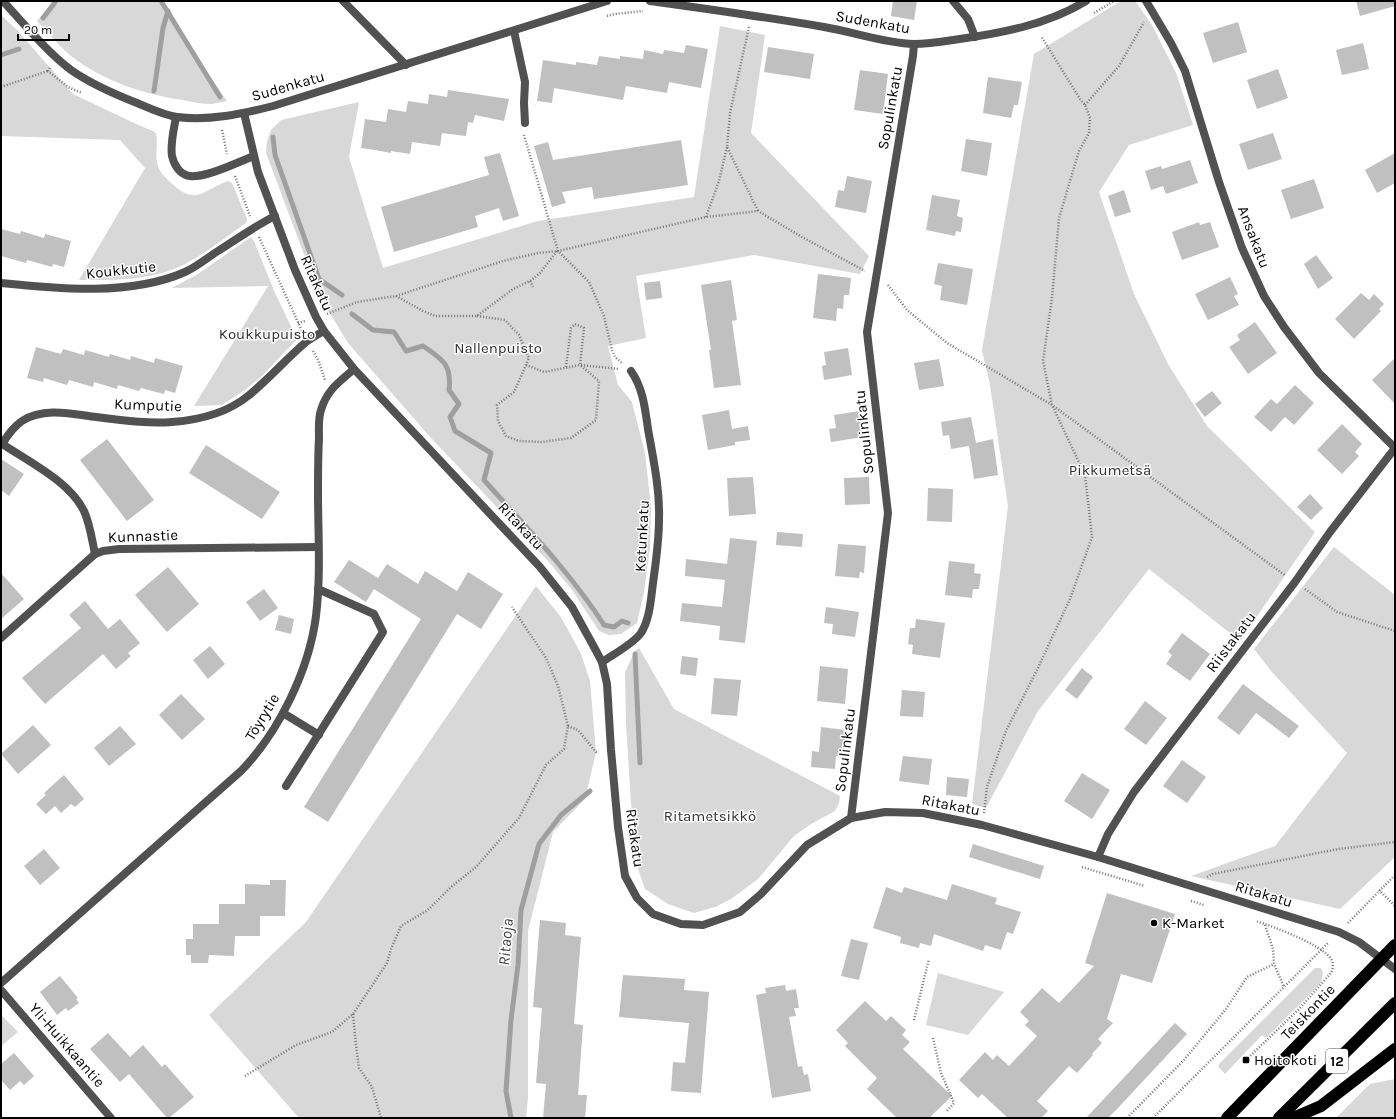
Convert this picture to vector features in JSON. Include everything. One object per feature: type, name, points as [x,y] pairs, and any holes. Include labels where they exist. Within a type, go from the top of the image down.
[{"type":"highway","name":"Teiskontie","points":[[1227,1118],[1395,945]]},
{"type":"highway","name":"12","points":[[1279,1118],[1395,1003]]},
{"type":"highway","points":[[1293,1118],[1321,1106],[1395,1049]]},
{"type":"street","name":"Sudenkatu","points":[[3,1],[58,60],[84,79],[131,101],[176,117],[217,117],[244,113],[273,106],[607,1]]},
{"type":"street","points":[[343,1],[406,65]]},
{"type":"street","name":"Sudenkatu","points":[[650,1],[817,26],[895,42],[914,44],[975,38],[1020,28],[1067,11],[1086,1]]},
{"type":"street","points":[[953,1],[968,19],[975,38]]},
{"type":"street","name":"Ansakatu","points":[[1146,1],[1171,43],[1185,71],[1219,182],[1240,242],[1264,296],[1284,327],[1319,373],[1395,448]]},
{"type":"street","points":[[514,31],[525,82],[525,123]]},
{"type":"street","name":"Sopulinkatu","points":[[851,818],[888,513],[867,332],[914,44]]},
{"type":"street","name":"Ritakatu","points":[[244,113],[248,124],[258,172],[295,270],[316,317],[324,331],[354,369],[544,571],[572,607],[602,662],[607,684],[618,827],[625,876],[637,898],[653,914],[681,924],[703,925],[740,912],[761,894],[807,846],[851,818],[885,812],[923,813],[982,825],[1098,857],[1339,932],[1359,942],[1395,969]]},
{"type":"street","points":[[176,117],[172,156],[178,169],[182,173],[188,176],[204,174],[254,156]]},
{"type":"street","name":"Koukkutie","points":[[1,283],[78,289],[158,282],[186,272],[254,227],[275,216]]},
{"type":"street","name":"Kumputie","points":[[2,444],[11,430],[22,421],[45,413],[60,412],[126,420],[170,422],[210,416],[229,408],[248,396],[307,341],[324,331]]},
{"type":"street","name":"Töyrytie","points":[[1,983],[241,771],[256,754],[283,713],[305,663],[312,638],[318,589],[320,411],[329,392],[354,369]]},
{"type":"street","name":"Ketunkatu","points":[[602,662],[641,633],[645,625],[651,596],[657,554],[659,518],[658,487],[644,402],[637,379],[631,371]]},
{"type":"street","points":[[2,444],[54,478],[67,489],[78,502],[85,513],[95,554]]},
{"type":"street","name":"Riistakatu","points":[[1098,857],[1108,834],[1134,792],[1295,582],[1330,532],[1395,448]]},
{"type":"street","name":"Kunnastie","points":[[1,638],[95,554],[104,551],[119,549],[318,547]]},
{"type":"street","points":[[286,786],[383,632],[374,614],[318,589]]},
{"type":"street","points":[[283,713],[319,734]]},
{"type":"street","name":"Yli-Huikkaantie","points":[[1,990],[111,1118]]},
{"type":"path","points":[[1091,14],[1114,1]]},
{"type":"path","points":[[1085,105],[1119,66],[1152,9]]},
{"type":"path","points":[[601,18],[615,14],[644,11]]},
{"type":"path","points":[[706,217],[719,181],[727,147],[730,113],[749,26],[742,25]]},
{"type":"path","points":[[1036,37],[1048,33]]},
{"type":"path","points":[[982,825],[987,787],[1006,731],[1037,670],[1070,599],[1092,537],[1085,475],[1052,405],[1043,361],[1052,298],[1059,218],[1079,151],[1089,133],[1090,118],[1085,105],[1041,36]]},
{"type":"path","points":[[1,87],[48,71],[58,60]]},
{"type":"path","points":[[48,71],[68,87],[88,96]]},
{"type":"path","points":[[525,123],[524,139],[558,251],[589,282],[604,316],[615,357],[631,371]]},
{"type":"path","points":[[216,130],[248,124]]},
{"type":"path","points":[[727,147],[758,211],[802,237],[876,276],[886,283],[908,310],[947,343],[1052,405],[1336,612],[1395,631]]},
{"type":"path","points":[[298,323],[331,313],[357,302],[396,296],[503,261],[538,253],[558,251],[706,217],[758,211]]},
{"type":"path","points":[[477,316],[513,289],[530,282],[540,273],[558,251]]},
{"type":"path","points":[[530,282],[533,287]]},
{"type":"path","points":[[396,296],[435,316],[477,316],[506,320],[519,335],[529,358],[514,392],[497,405],[498,421],[506,436],[519,441],[542,442],[571,438],[596,420],[599,381],[580,365]]},
{"type":"path","points":[[566,367],[571,328],[575,324],[584,328],[580,365]]},
{"type":"path","points":[[307,341],[318,360],[329,392]]},
{"type":"path","points":[[526,365],[544,372],[580,365],[631,371]]},
{"type":"path","points":[[245,1076],[296,1045],[332,1032],[353,1014],[387,963],[391,949],[401,926],[428,910],[451,887],[476,868],[518,818],[546,765],[564,749],[568,726],[558,686],[546,658],[512,607]]},
{"type":"path","points":[[568,726],[578,730],[596,752],[611,750]]},
{"type":"path","points":[[1205,905],[1185,899],[1202,880],[1213,874],[1338,849],[1395,842]]},
{"type":"path","points":[[1079,866],[1147,887]]},
{"type":"path","points":[[1349,921],[1395,875]]},
{"type":"path","points":[[1379,890],[1395,906]]},
{"type":"path","points":[[1246,1060],[1299,1009],[1331,973],[1333,967],[1330,958],[1309,942],[1252,920]]},
{"type":"path","points":[[1265,924],[1273,949],[1274,964],[1284,987]]},
{"type":"path","points":[[1153,1118],[1328,944]]},
{"type":"path","points":[[914,1020],[929,960]]},
{"type":"path","points":[[1127,1118],[1184,1060],[1226,1009],[1247,977],[1274,964]]},
{"type":"path","points":[[353,1014],[359,1068],[372,1087],[381,1118]]},
{"type":"path","points":[[933,1038],[941,1073],[954,1103],[946,1111]]},
{"type":"green space","points":[[54,1],[159,1],[227,101],[208,104],[167,97],[138,90],[96,73],[71,56],[37,21]]},
{"type":"green space","name":"Pikkumetsä","points":[[1121,1],[1135,1],[1152,25],[1176,73],[1193,125],[1129,145],[1099,192],[1134,294],[1168,364],[1207,426],[1315,532],[1240,641],[1149,569],[1038,711],[986,808],[972,804],[1008,506],[990,385],[982,350],[1034,54]]},
{"type":"green space","points":[[1,15],[17,30],[73,94],[155,132],[157,139],[157,158],[159,168],[166,178],[179,190],[193,195],[206,192],[228,181],[232,183],[247,219],[246,223],[201,255],[172,270],[146,277],[106,280],[79,280],[145,168],[120,140],[1,136]]},
{"type":"green space","name":"Nallenpuisto","points":[[720,26],[765,35],[751,133],[869,256],[860,274],[754,255],[636,276],[646,338],[608,346],[618,385],[632,402],[645,453],[651,507],[650,547],[644,592],[637,623],[621,634],[609,635],[599,631],[572,590],[549,562],[431,438],[348,343],[320,297],[266,153],[267,141],[271,130],[281,120],[359,102],[349,157],[383,268],[538,221],[694,197]]},
{"type":"green space","name":"Koukkupuisto","points":[[251,237],[297,339],[263,375],[245,390],[222,405],[194,406],[268,286],[172,288],[198,274]]},
{"type":"green space","points":[[1334,547],[1395,595],[1395,857],[1340,909],[1191,876],[1275,846],[1347,753],[1271,671],[1254,649]]},
{"type":"green space","points":[[536,586],[560,616],[581,654],[590,681],[596,752],[585,799],[553,832],[528,931],[528,1098],[526,1118],[299,1118],[209,1015],[306,922]]},
{"type":"green space","name":"Ritametsikkö","points":[[639,648],[674,709],[840,796],[839,803],[835,811],[811,824],[794,836],[758,879],[731,899],[715,907],[694,913],[668,904],[645,889],[638,869],[631,803],[626,723],[625,672],[635,651]]},
{"type":"green space","points":[[1315,968],[1321,968],[1323,973],[1321,983],[1266,1038],[1262,1035],[1225,1074],[1218,1066],[1219,1064]]},
{"type":"green space","points":[[938,973],[1004,992],[968,1035],[926,1025]]},
{"type":"green space","points":[[1,1015],[18,1032],[1,1046]]},
{"type":"green space","points":[[1395,1079],[1395,1118],[1336,1118],[1370,1084]]},
{"type":"building","points":[[893,1],[917,1],[914,20],[891,16]]},
{"type":"building","points":[[1356,1],[1395,1],[1395,6],[1360,16]]},
{"type":"building","points":[[1238,22],[1247,52],[1213,63],[1203,33]]},
{"type":"building","points":[[1363,43],[1369,69],[1342,75],[1336,50]]},
{"type":"building","points":[[686,45],[708,49],[701,88],[669,82],[667,93],[626,86],[623,100],[554,88],[552,103],[537,101],[543,60],[576,65],[576,62],[597,65],[599,56],[620,59],[620,56],[643,59],[644,50],[663,54],[664,50],[684,53]]},
{"type":"building","points":[[768,47],[814,54],[810,79],[764,72]]},
{"type":"building","points":[[1278,69],[1288,98],[1257,109],[1247,80]]},
{"type":"building","points":[[860,70],[888,74],[883,114],[854,110]]},
{"type":"building","points":[[988,77],[1022,82],[1018,105],[1014,105],[1011,118],[983,113]]},
{"type":"building","points":[[448,90],[509,99],[504,121],[475,115],[473,123],[468,122],[466,136],[442,133],[440,146],[412,142],[410,154],[391,151],[391,153],[361,148],[365,119],[386,122],[388,109],[406,112],[408,101],[428,104],[429,94],[447,97]]},
{"type":"building","points":[[1273,133],[1282,159],[1248,170],[1239,144]]},
{"type":"building","points":[[966,139],[992,143],[987,176],[961,171]]},
{"type":"building","points":[[681,140],[688,185],[594,199],[592,187],[562,192],[566,203],[552,207],[534,146],[548,142],[553,160]]},
{"type":"building","points":[[500,153],[519,216],[503,221],[499,208],[475,216],[478,227],[394,252],[381,207],[489,175],[484,157]]},
{"type":"building","points":[[1395,153],[1395,183],[1377,193],[1365,170]]},
{"type":"building","points":[[1190,160],[1198,183],[1166,194],[1163,186],[1151,190],[1145,171],[1161,166],[1162,169]]},
{"type":"building","points":[[847,176],[872,181],[866,213],[835,207],[838,190],[844,191]]},
{"type":"building","points":[[1314,179],[1324,208],[1291,219],[1281,190]]},
{"type":"building","points":[[1124,190],[1131,212],[1115,217],[1108,196]]},
{"type":"building","points":[[932,195],[960,200],[957,216],[963,218],[961,232],[956,231],[955,236],[926,230]]},
{"type":"building","points":[[1199,222],[1200,225],[1210,222],[1219,247],[1182,260],[1172,232]]},
{"type":"building","points":[[1,229],[20,234],[21,231],[44,238],[45,234],[71,241],[64,267],[53,264],[52,267],[27,260],[26,263],[1,256]]},
{"type":"building","points":[[1316,255],[1333,278],[1318,289],[1304,264]]},
{"type":"building","points":[[938,263],[973,269],[967,305],[940,300],[942,286],[934,284]]},
{"type":"building","points":[[818,274],[851,278],[849,295],[844,295],[843,309],[837,308],[836,321],[813,318]]},
{"type":"building","points":[[1230,277],[1238,294],[1234,296],[1239,305],[1208,320],[1195,294]]},
{"type":"building","points":[[731,280],[737,320],[732,321],[741,385],[714,388],[709,350],[711,350],[701,285]]},
{"type":"building","points":[[660,281],[662,298],[646,300],[644,283]]},
{"type":"building","points":[[1361,293],[1369,300],[1374,294],[1384,304],[1379,309],[1381,311],[1354,339],[1335,319]]},
{"type":"building","points":[[1255,322],[1277,353],[1248,374],[1229,347],[1240,340],[1237,335]]},
{"type":"building","points":[[36,347],[61,354],[63,349],[84,355],[85,350],[109,357],[110,354],[130,360],[131,356],[154,363],[155,358],[183,366],[175,393],[165,390],[164,394],[141,388],[139,391],[118,385],[117,389],[94,382],[93,387],[69,380],[67,385],[44,378],[43,382],[27,378]]},
{"type":"building","points":[[848,348],[852,375],[824,380],[822,366],[826,365],[824,352]]},
{"type":"building","points":[[1395,358],[1395,404],[1372,380]]},
{"type":"building","points":[[939,359],[944,386],[919,390],[914,363]]},
{"type":"building","points":[[1295,385],[1314,403],[1294,425],[1285,417],[1271,432],[1254,417],[1271,399],[1277,404]]},
{"type":"building","points":[[1212,391],[1222,403],[1205,417],[1195,404]]},
{"type":"building","points":[[729,410],[732,429],[748,426],[750,440],[735,442],[735,445],[708,450],[702,415]]},
{"type":"building","points":[[859,411],[863,437],[831,442],[829,429],[836,428],[834,415]]},
{"type":"building","points":[[971,417],[976,443],[993,439],[998,475],[974,479],[969,446],[951,449],[949,435],[943,436],[941,422]]},
{"type":"building","points":[[1342,424],[1362,444],[1355,452],[1359,456],[1342,474],[1317,450]]},
{"type":"building","points":[[107,439],[154,500],[127,521],[80,460]]},
{"type":"building","points":[[206,445],[280,492],[262,519],[189,473]]},
{"type":"building","points":[[1,459],[24,474],[9,496],[1,490]]},
{"type":"building","points":[[753,477],[756,514],[729,516],[727,478]]},
{"type":"building","points":[[869,477],[870,504],[845,505],[844,478]]},
{"type":"building","points":[[928,488],[953,489],[952,522],[927,521]]},
{"type":"building","points":[[1310,494],[1323,508],[1311,520],[1297,507]]},
{"type":"building","points":[[777,532],[803,534],[802,547],[776,545]]},
{"type":"building","points":[[730,538],[757,541],[745,643],[719,640],[720,626],[680,621],[682,603],[722,607],[725,580],[685,576],[686,559],[727,564]]},
{"type":"building","points":[[838,544],[866,546],[864,573],[860,572],[859,578],[835,576]]},
{"type":"building","points":[[349,560],[378,578],[387,564],[418,584],[425,571],[457,591],[468,572],[503,594],[481,629],[457,614],[328,822],[304,807],[421,619],[374,589],[366,602],[334,582]]},
{"type":"building","points":[[949,561],[975,564],[974,573],[981,574],[979,589],[973,589],[972,598],[945,595]]},
{"type":"building","points":[[168,567],[199,604],[167,632],[135,595]]},
{"type":"building","points":[[1,573],[24,599],[1,619]]},
{"type":"building","points":[[264,589],[278,608],[260,621],[246,602]]},
{"type":"building","points":[[85,601],[108,629],[120,619],[140,643],[128,653],[131,656],[116,669],[103,654],[45,704],[22,678],[81,628],[69,615]]},
{"type":"building","points":[[826,607],[859,612],[855,637],[832,634],[833,624],[824,623]]},
{"type":"building","points":[[279,615],[294,619],[291,634],[275,630]]},
{"type":"building","points":[[916,619],[945,623],[940,658],[912,654],[913,645],[908,644],[910,628],[915,628]]},
{"type":"building","points":[[1182,633],[1210,654],[1190,681],[1166,664],[1172,655],[1168,652]]},
{"type":"building","points":[[210,646],[225,664],[208,679],[193,660]]},
{"type":"building","points":[[682,656],[698,658],[696,676],[680,674]]},
{"type":"building","points":[[820,666],[848,669],[845,704],[817,701]]},
{"type":"building","points":[[1082,668],[1093,677],[1077,699],[1065,690]]},
{"type":"building","points":[[714,678],[741,680],[737,716],[711,714]]},
{"type":"building","points":[[1243,684],[1299,726],[1289,738],[1256,713],[1239,735],[1217,718]]},
{"type":"building","points":[[902,690],[925,692],[923,717],[900,716]]},
{"type":"building","points":[[181,694],[205,719],[182,740],[159,715]]},
{"type":"building","points":[[1145,701],[1167,718],[1146,745],[1124,729]]},
{"type":"building","points":[[33,725],[51,745],[18,774],[1,754]]},
{"type":"building","points":[[120,726],[136,744],[109,766],[94,748]]},
{"type":"building","points":[[821,727],[846,730],[843,757],[836,756],[835,769],[811,767],[812,751],[819,752]]},
{"type":"building","points":[[903,756],[932,759],[929,785],[899,781]]},
{"type":"building","points":[[1182,760],[1206,777],[1187,803],[1163,786]]},
{"type":"building","points":[[1082,773],[1110,790],[1092,819],[1064,801]]},
{"type":"building","points":[[64,775],[84,799],[75,807],[71,804],[61,813],[55,806],[46,814],[36,804],[46,795],[44,793]]},
{"type":"building","points":[[947,777],[969,779],[967,797],[946,795]]},
{"type":"building","points":[[973,844],[1044,866],[1040,879],[969,857]]},
{"type":"building","points":[[44,849],[60,868],[40,885],[24,866]]},
{"type":"building","points":[[270,880],[286,880],[285,916],[260,916],[260,936],[235,936],[234,956],[209,955],[208,963],[191,963],[191,955],[186,955],[186,939],[193,939],[193,924],[219,924],[219,904],[245,904],[245,884],[270,885]]},
{"type":"building","points":[[952,884],[997,898],[995,904],[1021,912],[1013,934],[1007,932],[1001,950],[985,945],[983,951],[934,934],[931,946],[920,943],[919,948],[900,943],[901,937],[873,928],[886,887],[902,893],[904,887],[947,900]]},
{"type":"building","points":[[1107,893],[1175,914],[1152,983],[1121,974],[1107,1019],[1113,1023],[1098,1039],[1102,1043],[1092,1054],[1093,1055],[1077,1073],[1069,1066],[1037,1101],[1048,1111],[1041,1118],[1008,1118],[982,1094],[978,1098],[959,1080],[985,1052],[993,1060],[997,1055],[1009,1066],[1037,1036],[1025,1025],[1029,1021],[1020,1012],[1042,988],[1059,1003],[1094,966],[1085,963]]},
{"type":"building","points":[[540,920],[566,923],[565,935],[581,937],[574,1024],[583,1025],[578,1095],[587,1095],[585,1118],[543,1118],[546,1084],[536,1083],[542,1008],[533,1007]]},
{"type":"building","points":[[851,939],[868,943],[859,980],[841,976]]},
{"type":"building","points":[[623,975],[685,979],[684,990],[709,992],[701,1093],[671,1091],[673,1062],[685,1063],[689,1023],[619,1017]]},
{"type":"building","points":[[60,976],[78,998],[76,999],[79,1003],[68,1011],[66,1008],[57,1015],[40,992]]},
{"type":"building","points":[[785,985],[786,991],[796,989],[799,1008],[794,1008],[796,1016],[789,1017],[798,1067],[802,1066],[804,1075],[808,1074],[811,1091],[772,1098],[756,995],[766,993],[765,988]]},
{"type":"building","points":[[865,1001],[886,1021],[891,1016],[906,1030],[902,1035],[910,1042],[903,1049],[952,1096],[929,1118],[897,1118],[867,1089],[877,1078],[845,1046],[848,1043],[836,1030]]},
{"type":"building","points":[[1175,1023],[1187,1034],[1117,1109],[1108,1118],[1086,1118]]},
{"type":"building","points":[[108,1033],[130,1057],[143,1045],[162,1067],[165,1064],[194,1097],[169,1118],[167,1118],[129,1074],[120,1082],[90,1049]]},
{"type":"building","points":[[14,1053],[34,1076],[24,1085],[20,1081],[10,1090],[1,1080],[1,1064]]},
{"type":"waterway","points":[[43,18],[56,1]]},
{"type":"waterway","points":[[161,1],[220,97]]},
{"type":"waterway","points":[[154,91],[163,28],[168,11]]},
{"type":"waterway","points":[[1,55],[19,49]]},
{"type":"waterway","points":[[273,137],[275,155],[319,279],[342,295]]},
{"type":"waterway","points":[[352,314],[373,330],[394,332],[406,351],[423,346],[444,363],[449,374],[449,390],[459,404],[450,417],[455,431],[491,453],[484,480],[562,568],[591,605],[604,625],[614,627],[622,621],[628,623]]},
{"type":"waterway","points":[[635,654],[640,763]]},
{"type":"waterway","name":"Ritaoja","points":[[511,1118],[506,1091],[511,1020],[518,965],[521,910],[539,844],[561,815],[590,791]]},
{"type":"place","name":"K-Market","points":[[1154,923]]},
{"type":"place","name":"Hoitokoti","points":[[1246,1060]]}]
